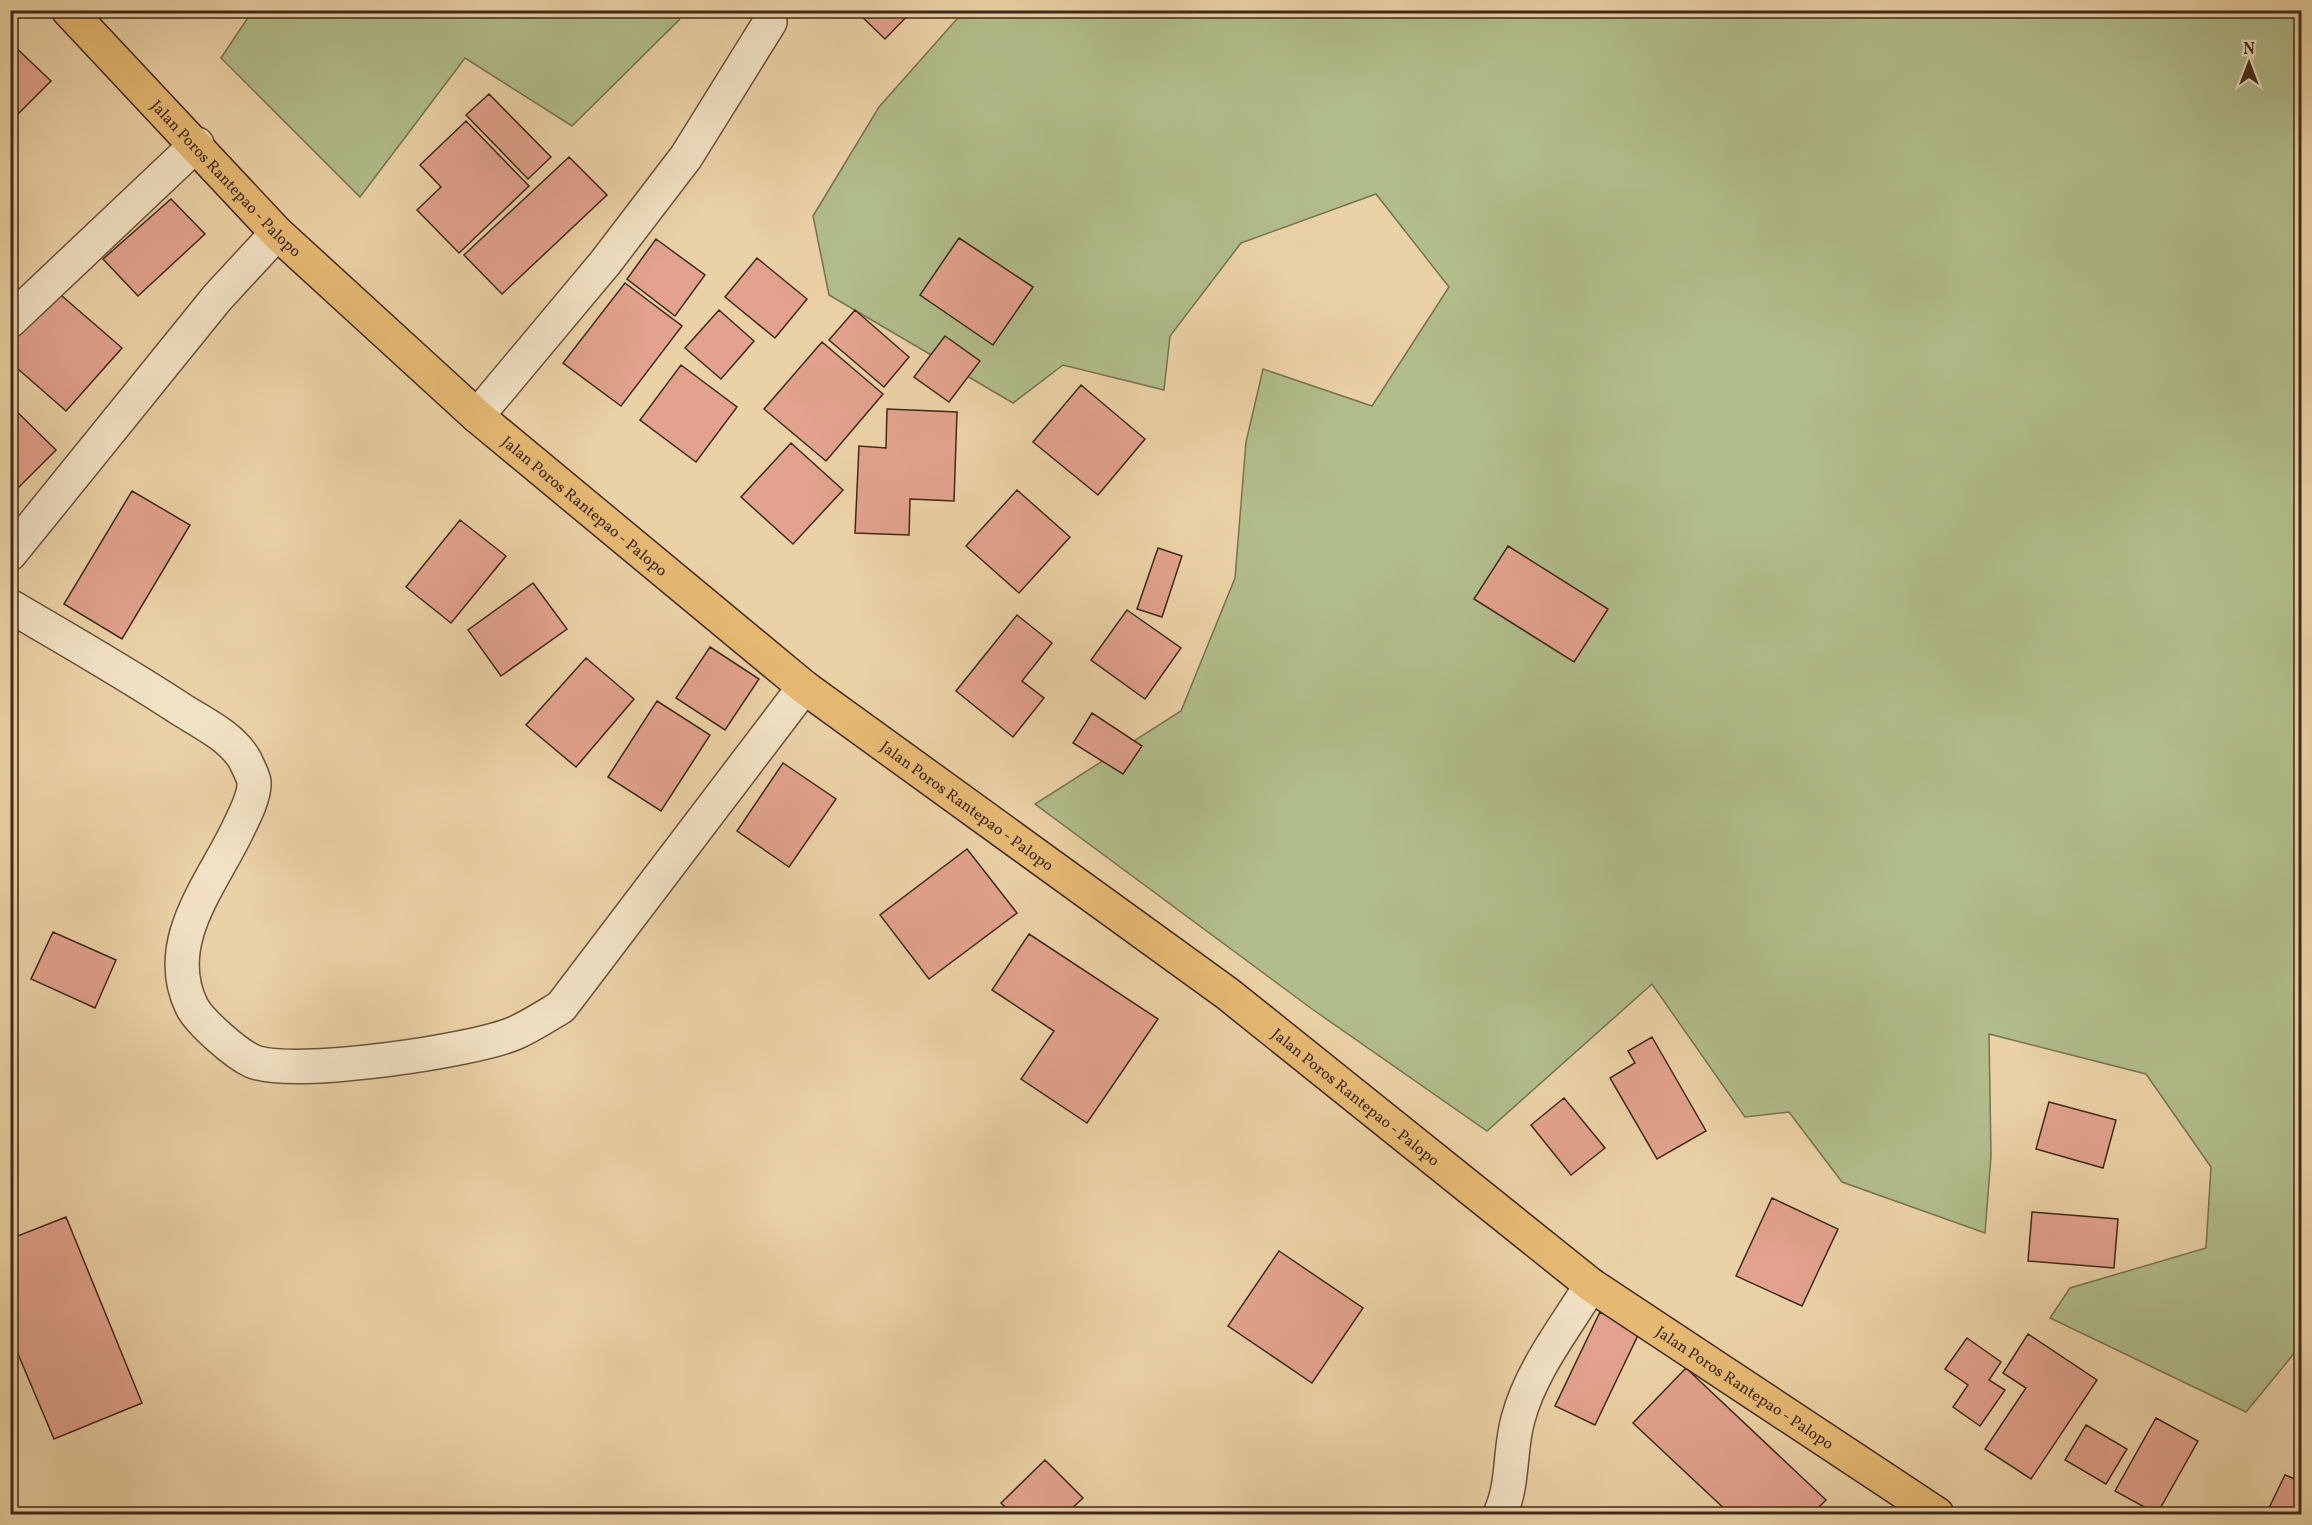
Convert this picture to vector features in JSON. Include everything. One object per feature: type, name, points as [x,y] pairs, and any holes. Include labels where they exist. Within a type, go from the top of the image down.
[{"type":"highway","name":"Jalan Poros Rantepao - Palopo","points":[[68,10],[278,233],[477,416],[804,687],[1228,994],[1591,1285],[1937,1515]]},
{"type":"street","points":[[477,416],[604,262],[686,157],[770,22]]},
{"type":"street","points":[[10,321],[196,144]]},
{"type":"street","points":[[10,554],[217,298],[278,233]]},
{"type":"street","points":[[10,606],[130,676],[225,738],[244,758],[254,782],[246,812],[205,888],[182,948],[182,976],[193,1009],[221,1039],[252,1061],[288,1068],[447,1050],[514,1033],[561,1007],[804,687]]},
{"type":"street","points":[[1500,1515],[1510,1481],[1517,1421],[1529,1384],[1591,1285]]},
{"type":"green space","points":[[253,10],[683,11],[679,20],[572,126],[465,58],[360,197],[221,58]]},
{"type":"green space","points":[[964,11],[2301,11],[2301,1345],[2246,1412],[2050,1318],[2070,1288],[2206,1248],[2211,1167],[2146,1074],[1989,1034],[1991,1156],[1985,1233],[1842,1182],[1789,1112],[1745,1117],[1652,984],[1487,1131],[1312,1009],[1035,804],[1181,711],[1235,578],[1246,442],[1263,369],[1372,406],[1449,287],[1376,194],[1241,243],[1170,336],[1164,390],[1063,365],[1013,403],[829,295],[813,216],[879,107]]},
{"type":"building","points":[[855,10],[913,10],[885,39]]},
{"type":"building","points":[[10,42],[51,81],[10,122]]},
{"type":"building","points":[[489,94],[551,157],[528,179],[466,115]]},
{"type":"building","points":[[466,121],[529,186],[459,253],[417,210],[441,187],[420,165]]},
{"type":"building","points":[[569,157],[607,195],[502,294],[464,255]]},
{"type":"building","points":[[171,199],[205,234],[138,296],[103,259]]},
{"type":"building","points":[[959,238],[1033,287],[993,345],[920,295]]},
{"type":"building","points":[[656,239],[705,275],[675,316],[627,279]]},
{"type":"building","points":[[757,258],[807,299],[775,338],[725,297]]},
{"type":"building","points":[[625,283],[682,326],[621,406],[563,363]]},
{"type":"building","points":[[54,289],[122,348],[66,411],[10,362],[10,337]]},
{"type":"building","points":[[719,310],[754,341],[721,379],[685,348]]},
{"type":"building","points":[[855,310],[909,357],[884,387],[829,340]]},
{"type":"building","points":[[945,336],[980,361],[949,402],[914,377]]},
{"type":"building","points":[[822,342],[883,394],[826,461],[764,409]]},
{"type":"building","points":[[681,365],[737,407],[696,462],[640,420]]},
{"type":"building","points":[[1081,385],[1145,439],[1098,495],[1033,442]]},
{"type":"building","points":[[10,405],[56,450],[10,496]]},
{"type":"building","points":[[887,409],[957,412],[954,501],[910,499],[909,535],[855,533],[859,446],[886,448]]},
{"type":"building","points":[[791,443],[843,490],[793,544],[741,497]]},
{"type":"building","points":[[1017,490],[1070,537],[1019,593],[966,546]]},
{"type":"building","points":[[132,491],[190,525],[122,639],[64,604]]},
{"type":"building","points":[[460,520],[506,556],[451,623],[406,587]]},
{"type":"building","points":[[1508,546],[1608,609],[1574,662],[1474,599]]},
{"type":"building","points":[[1158,548],[1182,556],[1162,617],[1137,609]]},
{"type":"building","points":[[533,583],[567,629],[501,676],[468,630]]},
{"type":"building","points":[[1127,610],[1181,648],[1145,699],[1091,660]]},
{"type":"building","points":[[1017,615],[1052,643],[1022,681],[1044,698],[1013,737],[956,691]]},
{"type":"building","points":[[710,647],[759,679],[725,730],[676,698]]},
{"type":"building","points":[[586,658],[634,699],[576,767],[526,725]]},
{"type":"building","points":[[657,701],[710,735],[661,811],[608,777]]},
{"type":"building","points":[[1092,713],[1142,746],[1123,774],[1073,743]]},
{"type":"building","points":[[783,763],[836,799],[789,867],[737,831]]},
{"type":"building","points":[[967,849],[1017,913],[929,979],[880,915]]},
{"type":"building","points":[[53,932],[116,960],[95,1008],[31,979]]},
{"type":"building","points":[[1029,934],[1158,1019],[1087,1123],[1021,1079],[1054,1031],[992,990]]},
{"type":"building","points":[[1652,1037],[1706,1131],[1657,1159],[1610,1078],[1635,1063],[1628,1051]]},
{"type":"building","points":[[1564,1098],[1605,1148],[1571,1175],[1531,1125]]},
{"type":"building","points":[[2049,1102],[2116,1120],[2103,1168],[2036,1149]]},
{"type":"building","points":[[1772,1198],[1838,1229],[1802,1306],[1736,1276]]},
{"type":"building","points":[[2032,1212],[2118,1219],[2114,1268],[2028,1261]]},
{"type":"building","points":[[66,1217],[142,1403],[54,1439],[10,1335],[10,1239]]},
{"type":"building","points":[[1279,1251],[1363,1308],[1312,1383],[1228,1326]]},
{"type":"building","points":[[1600,1312],[1640,1331],[1595,1425],[1555,1406]]},
{"type":"building","points":[[2028,1334],[2097,1380],[2031,1479],[1985,1449],[2026,1388],[2003,1373]]},
{"type":"building","points":[[1967,1338],[2001,1362],[1989,1380],[2005,1390],[1980,1426],[1953,1407],[1968,1385],[1945,1369]]},
{"type":"building","points":[[1686,1368],[1826,1500],[1812,1514],[1730,1514],[1633,1423]]},
{"type":"building","points":[[2156,1418],[2198,1441],[2157,1514],[2115,1491]]},
{"type":"building","points":[[2086,1425],[2127,1449],[2106,1484],[2065,1460]]},
{"type":"building","points":[[1045,1460],[1083,1498],[1066,1514],[1012,1514],[1001,1503]]},
{"type":"building","points":[[2285,1475],[2302,1482],[2302,1514],[2266,1514]]}]
